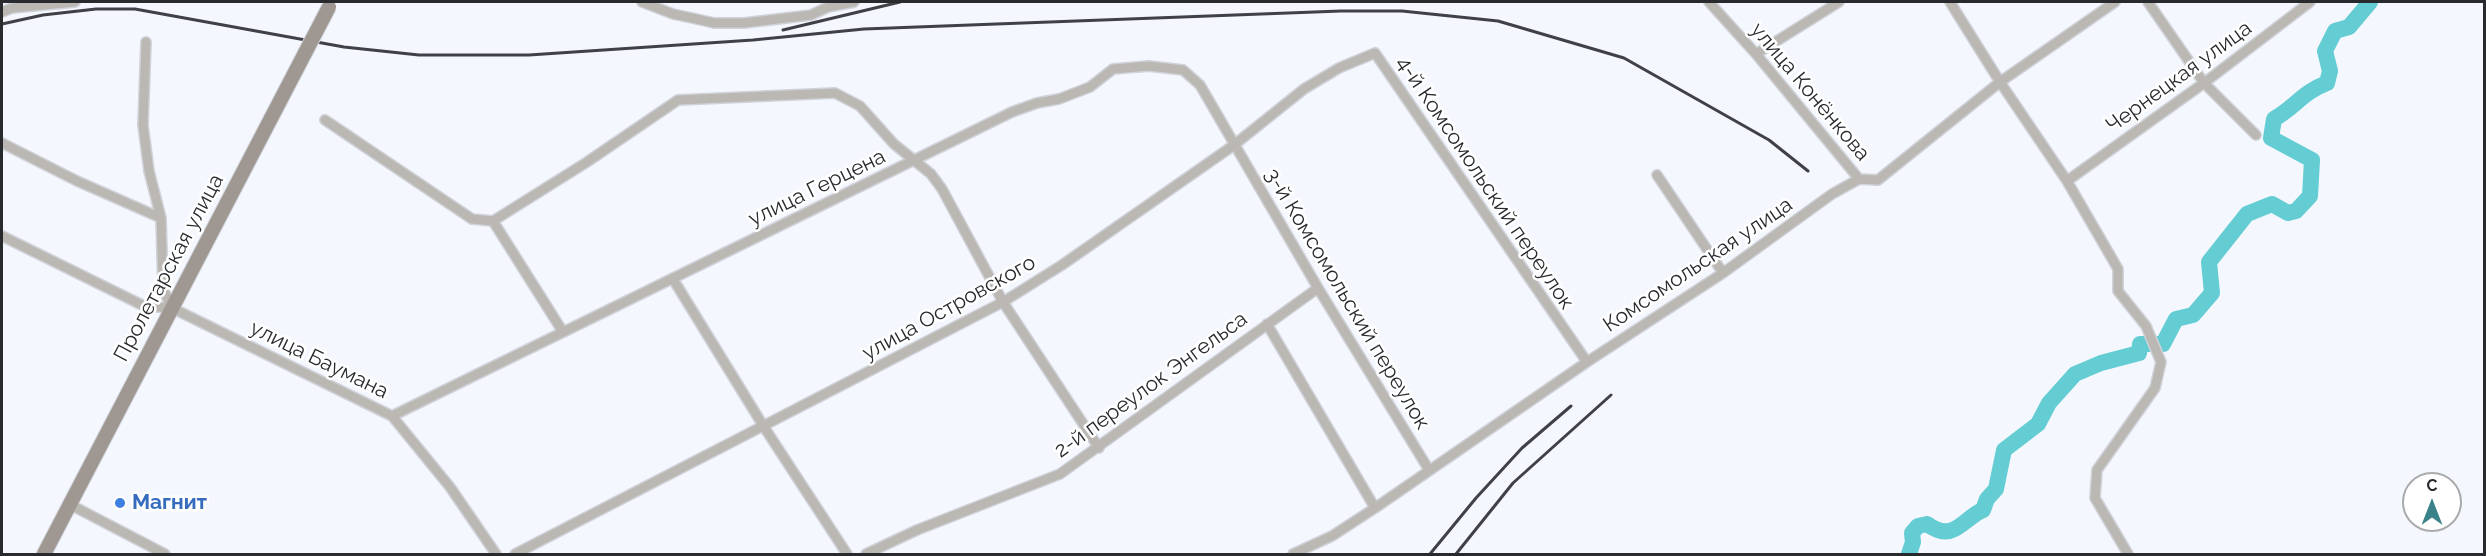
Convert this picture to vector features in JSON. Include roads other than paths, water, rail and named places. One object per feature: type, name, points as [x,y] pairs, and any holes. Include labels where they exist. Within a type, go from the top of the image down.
[{"type":"main road","name":"Пролетарская улица","points":[[45,555],[69,504],[331,4]]},
{"type":"street","points":[[2,12],[12,8],[75,2]]},
{"type":"street","points":[[642,2],[674,14],[714,23],[744,23],[811,15],[828,4],[854,2]]},
{"type":"street","name":"улица Конёнкова","points":[[1709,2],[1756,54],[1859,179]]},
{"type":"street","points":[[1756,54],[1839,2]]},
{"type":"street","points":[[1950,2],[2000,82],[2067,181],[2118,269],[2118,291],[2146,327],[2161,362],[2155,388],[2097,470],[2095,498],[2127,555]]},
{"type":"street","name":"Комсомольская улица","points":[[1293,555],[1332,536],[1375,508],[1587,362],[1723,273],[1832,194],[1859,179],[1878,180],[2000,82],[2115,2]]},
{"type":"street","points":[[2148,2],[2204,83],[2256,135]]},
{"type":"street","name":"Чернецкая улица","points":[[2067,181],[2204,83],[2310,2]]},
{"type":"street","points":[[2,236],[144,306],[172,308],[163,289],[161,218],[148,171],[143,125],[146,42]]},
{"type":"street","name":"улица Островского","points":[[515,555],[764,428],[1003,302],[1062,265],[1234,146],[1304,89],[1339,68],[1375,53]]},
{"type":"street","name":"4-й Комсомольский переулок","points":[[1375,53],[1587,362]]},
{"type":"street","name":"улица Герцена","points":[[392,416],[1012,112],[1037,102],[1059,99],[1090,87],[1113,69],[1149,66],[1183,70],[1200,85],[1234,146]]},
{"type":"street","points":[[326,120],[472,219],[493,220],[587,162],[678,100],[835,93],[860,106],[894,144],[931,174],[942,189],[1003,302],[1099,448]]},
{"type":"street","points":[[2,143],[77,181],[161,218]]},
{"type":"street","name":"3-й Комсомольский переулок","points":[[1234,146],[1429,470]]},
{"type":"street","points":[[1657,175],[1723,273]]},
{"type":"street","points":[[493,220],[563,332]]},
{"type":"street","points":[[673,279],[764,428],[847,555]]},
{"type":"street","name":"2-й переулок Энгельса","points":[[866,555],[917,530],[1060,474],[1318,288]]},
{"type":"street","name":"улица Баумана","points":[[172,308],[392,416],[450,487],[496,555]]},
{"type":"street","points":[[1267,324],[1375,508]]},
{"type":"street","points":[[69,504],[165,555]]},
{"type":"waterway","points":[[1909,554],[1913,542],[1912,533],[1918,526],[1927,524],[1936,529],[1951,530],[1958,528],[1983,510],[1987,499],[1996,489],[2004,450],[2038,424],[2049,403],[2075,374],[2101,363],[2139,353],[2140,344],[2163,344],[2176,319],[2193,315],[2212,293],[2209,262],[2247,214],[2272,204],[2288,213],[2296,211],[2310,196],[2312,160],[2271,138],[2274,119],[2312,91],[2327,83],[2330,71],[2325,51],[2335,31],[2349,27],[2370,2]]},
{"type":"railway","points":[[783,30],[900,2]]},
{"type":"railway","points":[[2,24],[43,15],[96,9],[135,9],[344,47],[419,55],[529,55],[753,40],[864,29],[1341,11],[1402,11],[1498,21],[1624,58],[1769,140],[1808,171]]},
{"type":"railway","points":[[1456,554],[1513,483],[1611,395]]},
{"type":"railway","points":[[1430,554],[1476,498],[1522,448],[1571,406]]},
{"type":"place","name":"Магнит","points":[[120,503]]}]
